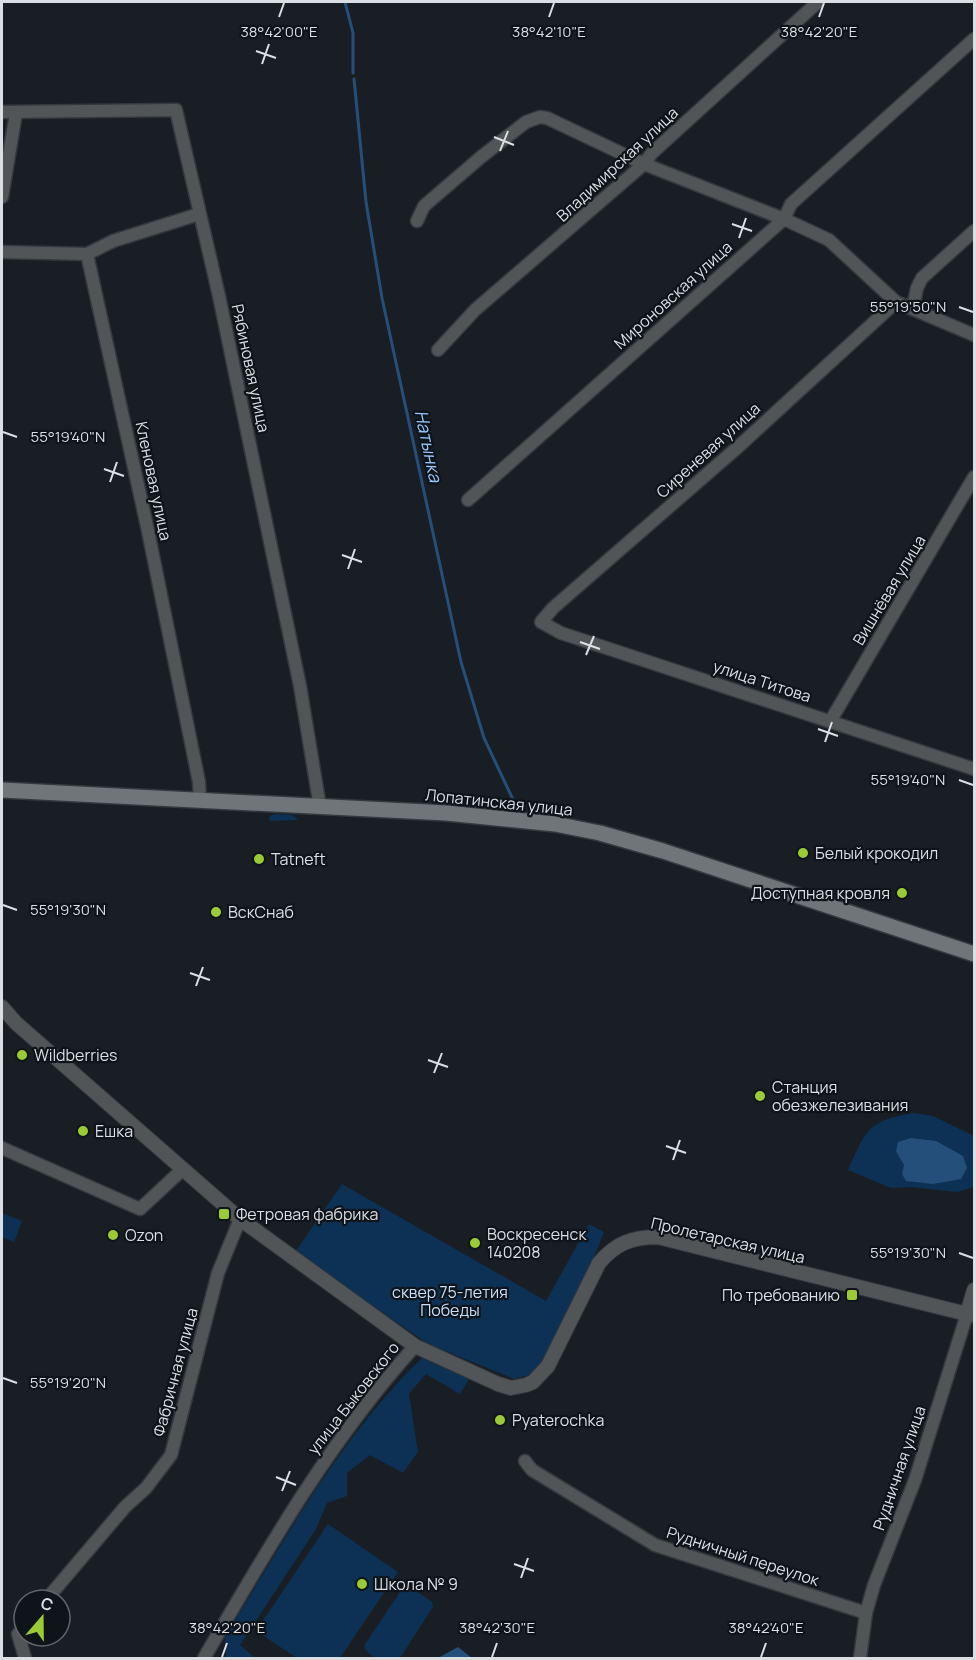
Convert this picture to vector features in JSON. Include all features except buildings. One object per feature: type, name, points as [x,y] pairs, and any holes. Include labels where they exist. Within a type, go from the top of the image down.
[{"type":"main road","name":"Лопатинская улица","points":[[2,790],[515,819],[600,833],[663,851],[975,954]]},
{"type":"street","name":"Владимирская улица","points":[[438,350],[475,310],[644,164],[652,153],[818,2]]},
{"type":"street","name":"Мироновская улица","points":[[468,500],[784,219],[791,204],[975,39]]},
{"type":"street","name":"Рябиновая улица","points":[[2,112],[176,110],[198,214],[219,296],[300,686],[320,807]]},
{"type":"street","points":[[2,197],[16,113]]},
{"type":"street","points":[[417,221],[424,206],[481,157],[526,122],[540,117],[556,121],[644,164],[784,219],[829,240],[896,302],[975,335]]},
{"type":"street","points":[[2,252],[87,254],[113,241],[198,214]]},
{"type":"street","points":[[912,308],[922,278],[975,231]]},
{"type":"street","name":"Кленовая улица","points":[[87,254],[148,531],[199,782],[200,800]]},
{"type":"street","name":"Сиреневая улица","points":[[541,622],[553,608],[738,447],[896,302]]},
{"type":"street","name":"Вишнёвая улица","points":[[831,720],[975,477]]},
{"type":"street","name":"улица Титова","points":[[541,622],[561,633],[831,720],[975,770]]},
{"type":"street","name":"улица Быковского","points":[[2,1007],[16,1023],[240,1219],[415,1346],[306,1488],[279,1529],[204,1659]]},
{"type":"street","points":[[2,1148],[140,1209],[183,1169]]},
{"type":"street","name":"Фабричная улица","points":[[56,1588],[125,1507],[146,1488],[171,1455],[218,1273],[240,1219]]},
{"type":"street","name":"Пролетарская улица","points":[[415,1346],[511,1388],[533,1382],[548,1366],[599,1263],[610,1250],[639,1237],[658,1238],[971,1315]]},
{"type":"street","name":"Рудничная улица","points":[[860,1659],[866,1613],[874,1585],[915,1480],[971,1315],[975,1290]]},
{"type":"street","name":"Рудничный переулок","points":[[525,1461],[532,1470],[655,1545],[866,1613]]},
{"type":"green space","points":[[274,814],[293,815],[298,820],[270,821],[269,817]]},
{"type":"green space","points":[[914,1113],[933,1116],[974,1136],[974,1187],[957,1192],[910,1187],[891,1188],[848,1170],[870,1129],[898,1116]]},
{"type":"green space","name":"сквер 75-летия Победы","points":[[342,1184],[546,1301],[589,1224],[604,1232],[576,1303],[540,1372],[514,1379],[428,1344],[295,1252]]},
{"type":"green space","points":[[2,1213],[22,1221],[14,1242],[2,1237]]},
{"type":"green space","points":[[422,1358],[469,1379],[460,1394],[426,1374],[409,1394],[418,1452],[403,1473],[370,1455],[347,1473],[347,1496],[327,1503],[316,1529],[240,1645],[255,1658],[226,1658],[225,1637],[315,1491],[365,1421]]},
{"type":"green space","points":[[328,1524],[398,1572],[340,1658],[297,1658],[256,1631]]},
{"type":"green space","points":[[404,1586],[409,1586],[432,1602],[433,1607],[400,1658],[373,1656],[366,1651],[364,1646]]},
{"type":"shaded area","points":[[911,1138],[936,1141],[963,1156],[967,1168],[961,1179],[933,1184],[906,1181],[902,1174],[904,1165],[896,1151],[898,1142]]},
{"type":"shaded area","points":[[458,1647],[472,1658],[438,1658]]},
{"type":"waterway","name":"Натынка","points":[[345,2],[353,33],[353,73]]},
{"type":"waterway","name":"Натынка","points":[[354,79],[366,202],[382,298],[461,662],[484,738],[517,808]]},
{"type":"place","name":"Белый крокодил","points":[[803,853]]},
{"type":"place","name":"Tatneft","points":[[259,859]]},
{"type":"place","name":"Доступная кровля","points":[[902,893]]},
{"type":"place","name":"ВскСнаб","points":[[216,912]]},
{"type":"place","name":"Wildberries","points":[[22,1055]]},
{"type":"place","name":"Станция обезжелезивания","points":[[760,1096]]},
{"type":"place","name":"Ешка","points":[[83,1131]]},
{"type":"place","name":"Фетровая фабрика","points":[[224,1214]]},
{"type":"place","name":"Ozon","points":[[113,1235]]},
{"type":"place","name":"Воскресенск 140208","points":[[475,1243]]},
{"type":"place","name":"По требованию","points":[[852,1295]]},
{"type":"place","name":"Pyaterochka","points":[[500,1420]]},
{"type":"place","name":"Школа № 9","points":[[362,1584]]}]
